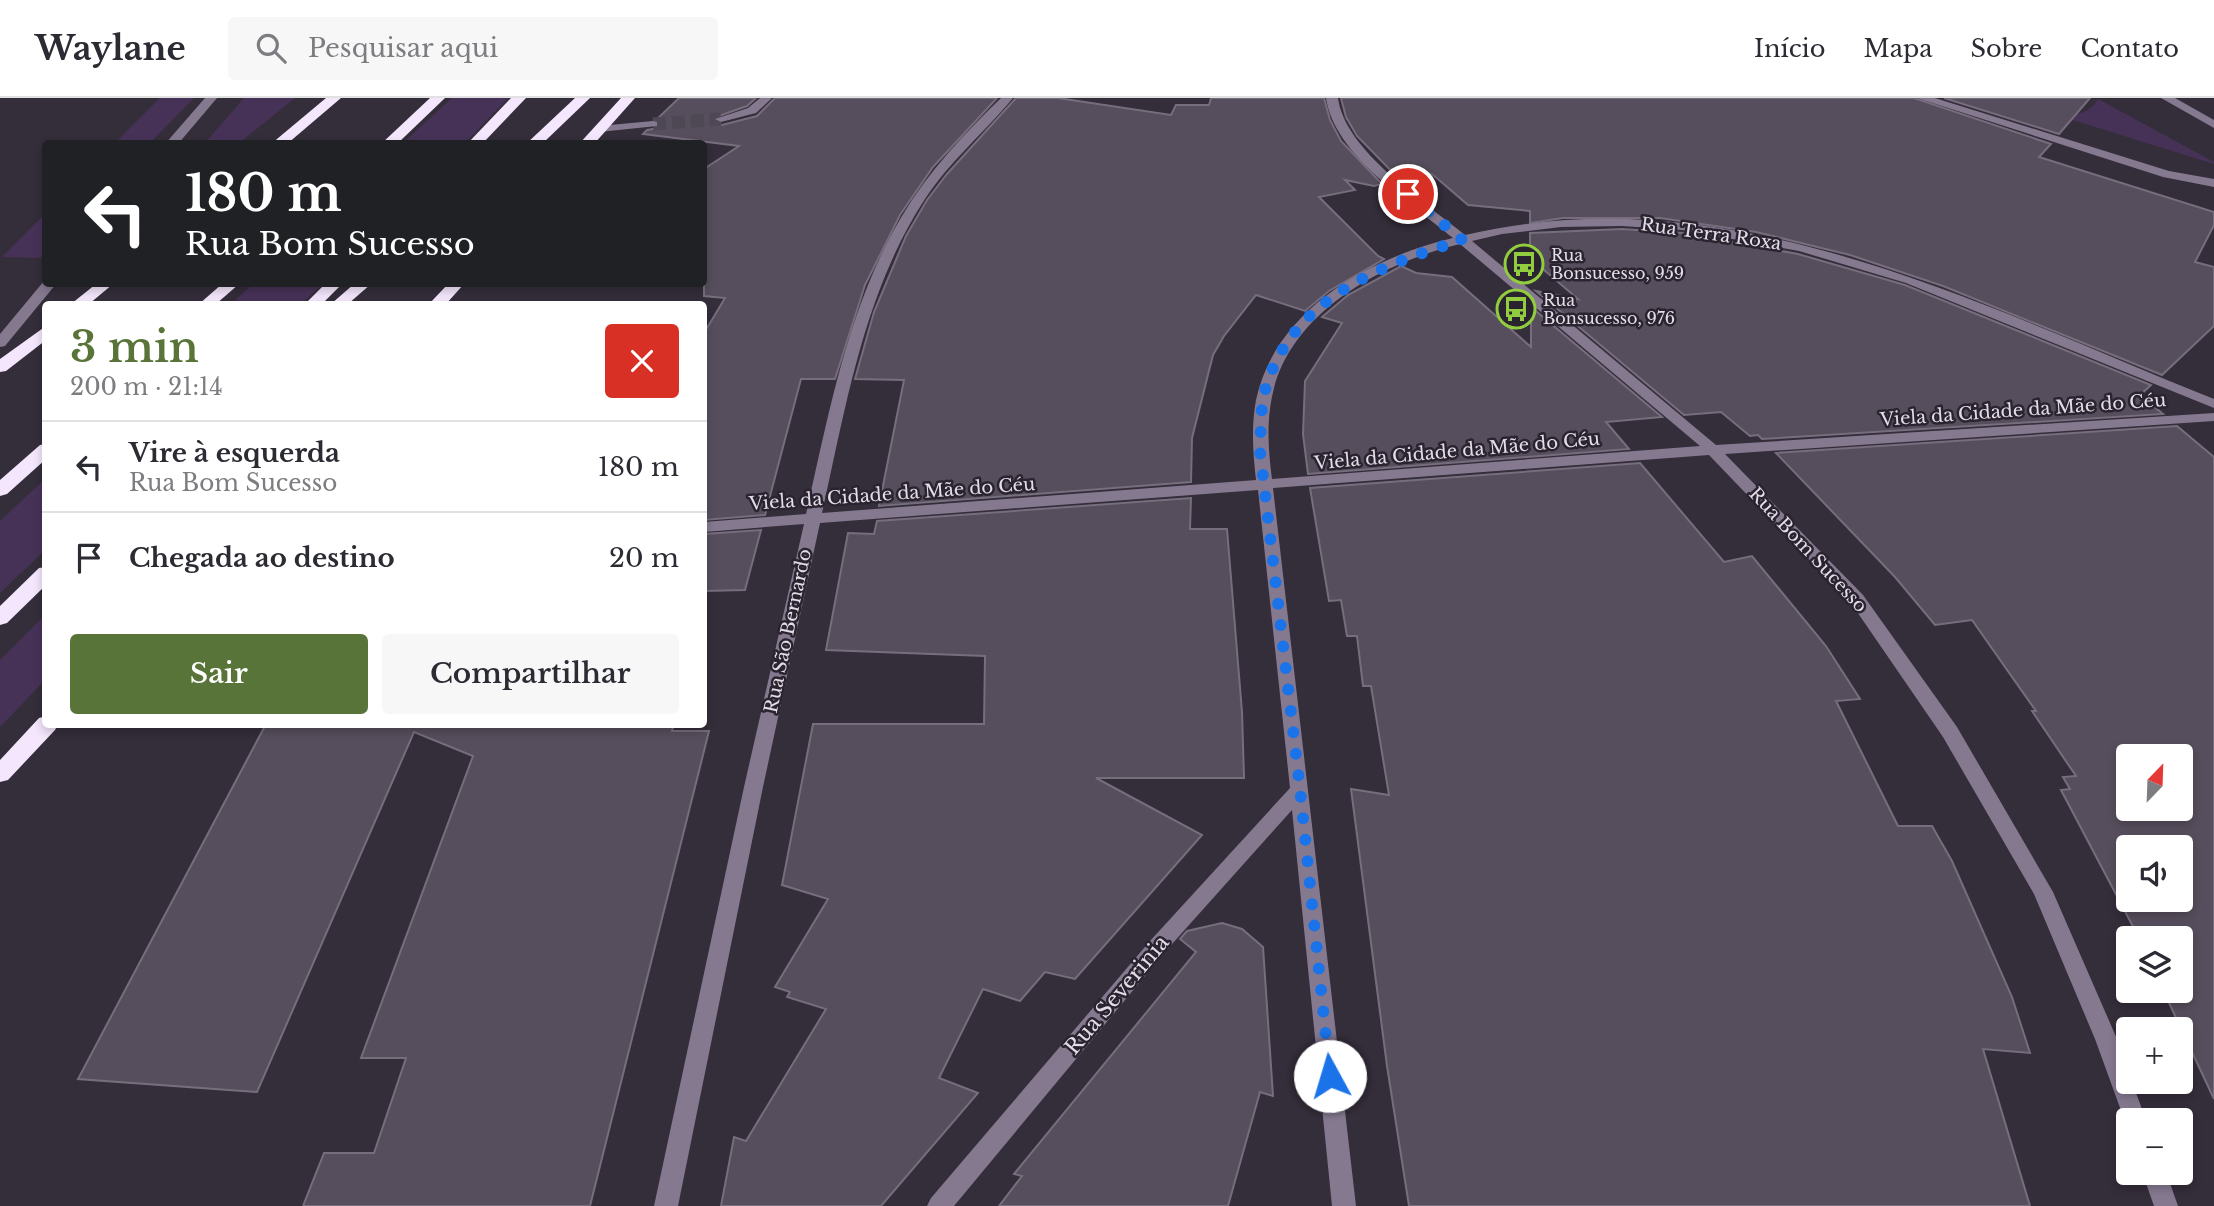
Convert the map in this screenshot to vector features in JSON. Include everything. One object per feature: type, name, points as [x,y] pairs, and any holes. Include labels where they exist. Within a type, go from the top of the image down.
[{"type":"highway","points":[[283,140],[334,98]]},
{"type":"highway","points":[[392,140],[438,98]]},
{"type":"highway","points":[[478,140],[519,98]]},
{"type":"highway","points":[[537,140],[583,98]]},
{"type":"highway","points":[[589,140],[628,98]]},
{"type":"highway","points":[[83,301],[101,287]]},
{"type":"highway","points":[[211,301],[227,287]]},
{"type":"highway","points":[[316,301],[331,287]]},
{"type":"highway","points":[[343,301],[359,287]]},
{"type":"highway","points":[[440,301],[453,287]]},
{"type":"highway","points":[[0,368],[42,334]]},
{"type":"highway","points":[[0,490],[42,453]]},
{"type":"highway","points":[[0,618],[42,577]]},
{"type":"highway","points":[[0,774],[43,728]]},
{"type":"street","points":[[174,140],[211,98]]},
{"type":"street","points":[[722,119],[756,110],[766,98]]},
{"type":"street","name":"Rua São Bernardo","points":[[666,1206],[786,631],[848,363],[866,307],[897,236],[950,155],[1007,98]]},
{"type":"street","name":"Rua Bom Sucesso","points":[[1332,98],[1333,115],[1342,132],[1372,164],[1713,450],[1857,599],[1950,732],[2043,891],[2106,1039],[2131,1108]]},
{"type":"street","points":[[1923,98],[2167,174],[2214,183]]},
{"type":"street","points":[[2167,98],[2214,125]]},
{"type":"street","points":[[599,129],[653,124]]},
{"type":"street","points":[[2167,174],[2214,195]]},
{"type":"street","name":"Rua Terra Roxa","points":[[1344,1206],[1300,789],[1260,451],[1266,389],[1278,356],[1295,330],[1324,302],[1365,276],[1405,257],[1462,240],[1536,226],[1627,223],[1678,226],[1799,247],[1861,263],[2214,404]]},
{"type":"street","points":[[0,343],[47,287]]},
{"type":"street","name":"Viela da Cidade da Mãe do Céu","points":[[707,527],[1713,450],[2214,417]]},
{"type":"street","name":"Rua Severinia","points":[[939,1206],[1157,947],[1300,789]]},
{"type":"street","points":[[2159,1185],[2166,1206]]},
{"type":"shaded area","points":[[160,98],[194,98],[153,140],[118,140]]},
{"type":"shaded area","points":[[244,98],[295,98],[243,140],[208,140]]},
{"type":"shaded area","points":[[452,98],[508,98],[468,140],[406,140]]},
{"type":"shaded area","points":[[2098,99],[2214,164],[2063,117],[2088,110]]},
{"type":"shaded area","points":[[42,217],[40,258],[2,257]]},
{"type":"shaded area","points":[[250,287],[320,287],[304,301],[234,301]]},
{"type":"shaded area","points":[[42,482],[42,553],[0,593],[0,521]]},
{"type":"shaded area","points":[[42,618],[42,683],[0,727],[0,660]]},
{"type":"building","points":[[679,98],[756,98],[747,106],[713,118],[722,125],[757,116],[775,98],[997,98],[933,167],[900,215],[865,285],[835,379],[801,379],[765,515],[707,520],[707,328],[725,298],[704,296],[704,287],[707,287],[707,167],[739,146],[643,134],[647,130],[659,128],[657,119]]},
{"type":"building","points":[[1016,98],[1058,98],[1171,115],[1176,105],[1209,105],[1211,98],[1324,98],[1330,120],[1341,141],[1382,184],[1374,186],[1345,180],[1355,190],[1319,197],[1384,259],[1329,291],[1305,311],[1256,295],[1224,336],[1213,355],[1192,438],[1191,482],[879,506],[904,380],[855,379],[874,312],[906,236],[927,200]]},
{"type":"building","points":[[1341,98],[1914,98],[2051,144],[2039,157],[2214,212],[2214,225],[2195,262],[2214,267],[2214,326],[2162,375],[1943,286],[1850,255],[1756,232],[1660,218],[1563,218],[1530,223],[1530,211],[1468,205],[1432,174],[1401,181],[1357,136],[1346,117]]},
{"type":"building","points":[[1944,98],[2090,98],[2059,134]]},
{"type":"building","points":[[1622,229],[1682,233],[1798,254],[1905,285],[2151,385],[2140,395],[2163,414],[1762,439],[1758,435],[1750,436],[1721,412],[1684,415],[1536,291],[1578,299],[1530,258],[1530,233]]},
{"type":"building","points":[[1401,266],[1416,273],[1452,277],[1531,347],[1531,307],[1662,417],[1606,422],[1629,449],[1308,474],[1303,434],[1305,381],[1342,323],[1322,317],[1348,295]]},
{"type":"building","points":[[2177,426],[2214,457],[2214,1099],[2193,1054],[2193,1017],[2176,1017],[2169,1003],[2193,1003],[2193,926],[2133,926],[2125,912],[2193,912],[2193,835],[2116,835],[2116,894],[2061,790],[2070,789],[2063,777],[2076,776],[2032,711],[2036,711],[1972,620],[1935,625],[1895,577],[1776,453]]},
{"type":"building","points":[[1640,463],[1724,562],[1752,556],[1826,646],[1860,699],[1836,701],[1898,826],[1932,826],[1952,861],[2012,997],[2030,1053],[1983,1049],[2030,1206],[1409,1206],[1387,1066],[1351,789],[1389,795],[1371,686],[1363,686],[1357,636],[1347,636],[1341,600],[1329,601],[1310,488]]},
{"type":"building","points":[[1191,498],[1190,529],[1227,529],[1242,712],[1244,778],[1096,778],[1202,835],[1075,979],[1045,972],[1020,1001],[983,989],[939,1078],[978,1093],[881,1206],[721,1206],[734,1137],[746,1141],[826,1009],[787,997],[790,992],[775,987],[828,899],[782,885],[813,724],[984,724],[985,656],[826,650],[848,533],[874,534],[877,521]]},
{"type":"building","points":[[761,530],[745,590],[707,591],[707,534]]},
{"type":"building","points":[[264,728],[673,728],[672,731],[709,731],[590,1206],[303,1206],[324,1153],[374,1153],[406,1058],[361,1058],[473,756],[414,732],[257,1092],[78,1079]]},
{"type":"building","points":[[1222,923],[1242,929],[1263,947],[1273,1096],[1260,1092],[1228,1206],[999,1206],[1022,1176],[1014,1174],[1196,952],[1180,939],[1187,931]]},
{"type":"tunnel","points":[[653,124],[721,119]]},
{"type":"place","name":"Rua Bonsucesso, 959","points":[[1524,264]]},
{"type":"place","name":"Rua Bonsucesso, 976","points":[[1516,309]]},
{"type":"route","points":[[1330,1076],[1300,789],[1260,451],[1261,421],[1266,389],[1278,356],[1295,330],[1324,302],[1365,276],[1405,257],[1462,240],[1408,194]]}]
